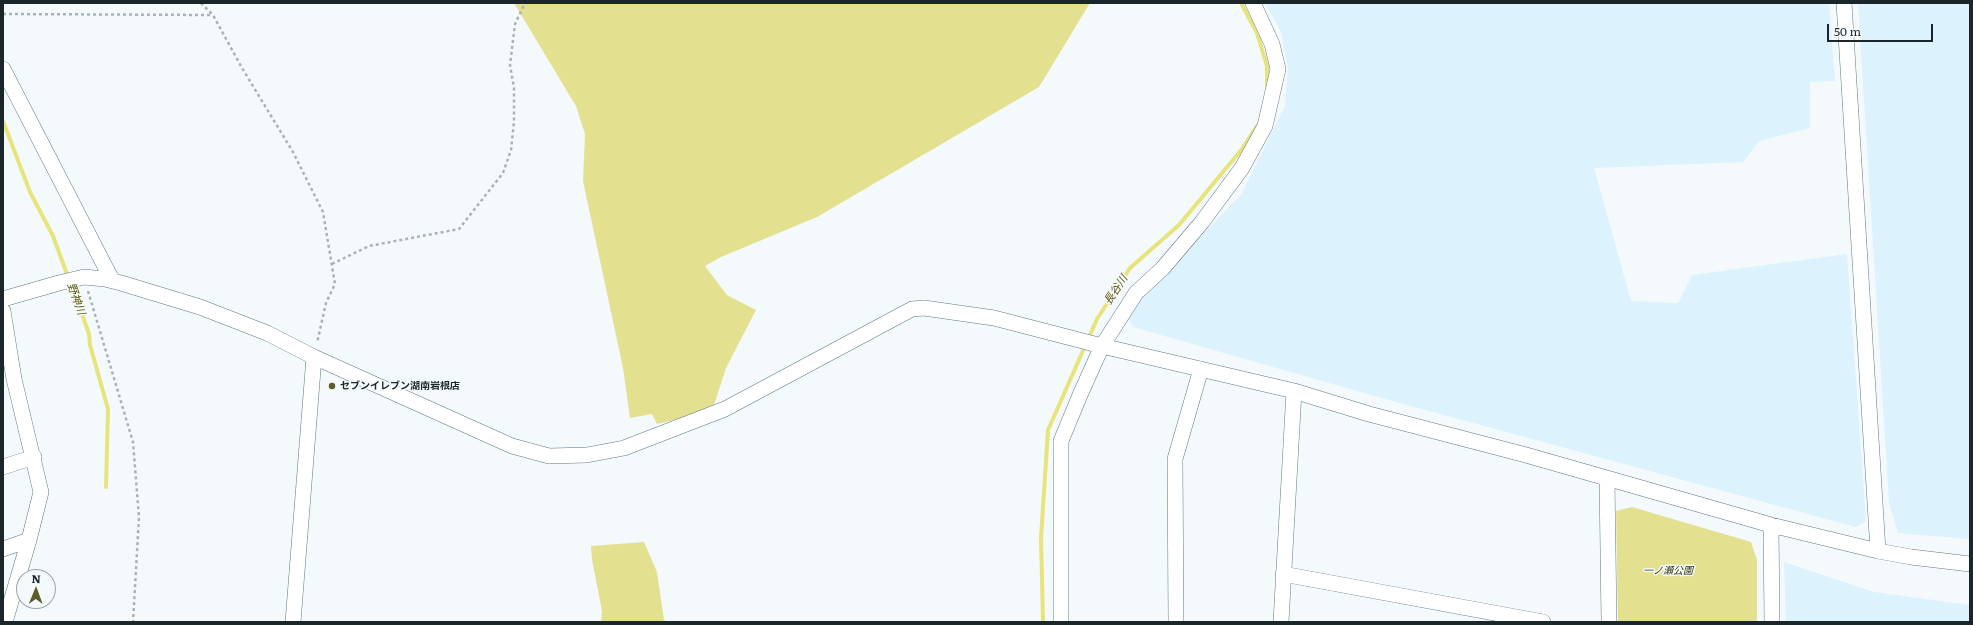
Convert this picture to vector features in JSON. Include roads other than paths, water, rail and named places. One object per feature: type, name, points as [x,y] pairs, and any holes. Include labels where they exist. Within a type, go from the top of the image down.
[{"type":"street","points":[[1061,622],[1061,441],[1102,346],[1136,293],[1163,268],[1197,227],[1242,168],[1265,126],[1278,68],[1272,44],[1253,3]]},
{"type":"street","points":[[1844,3],[1878,551]]},
{"type":"street","points":[[3,70],[112,280]]},
{"type":"street","points":[[3,300],[59,282],[84,277],[112,280],[200,307],[254,327],[314,357],[512,446],[549,456],[587,455],[624,448],[725,409],[912,309],[924,308],[994,318],[1102,346],[1294,391],[1369,414],[1771,525],[1878,551],[1970,564]]},
{"type":"street","points":[[3,311],[9,381],[34,457],[41,492],[29,540],[5,622]]},
{"type":"street","points":[[293,622],[314,357]]},
{"type":"street","points":[[1176,622],[1175,458],[1201,369]]},
{"type":"street","points":[[1281,622],[1294,391]]},
{"type":"street","points":[[3,467],[34,457]]},
{"type":"street","points":[[1606,479],[1609,622]]},
{"type":"street","points":[[1771,525],[1772,622]]},
{"type":"street","points":[[3,550],[29,540]]},
{"type":"street","points":[[1283,574],[1543,622]]},
{"type":"waterway","name":"長谷川","points":[[1241,3],[1257,33],[1267,66],[1267,88]]},
{"type":"waterway","name":"野神川","points":[[3,121],[30,192],[53,236],[68,277]]},
{"type":"waterway","name":"長谷川","points":[[1043,622],[1041,538],[1048,430],[1097,319],[1130,268],[1179,225],[1242,149],[1257,126]]},
{"type":"waterway","name":"野神川","points":[[71,283],[89,334],[90,345],[108,409],[106,487]]},
{"type":"place","name":"セブンイレブン湖南岩根店","points":[[332,386]]},
{"type":"park label","name":"一ノ瀬公園","points":[[1668,571]]}]
